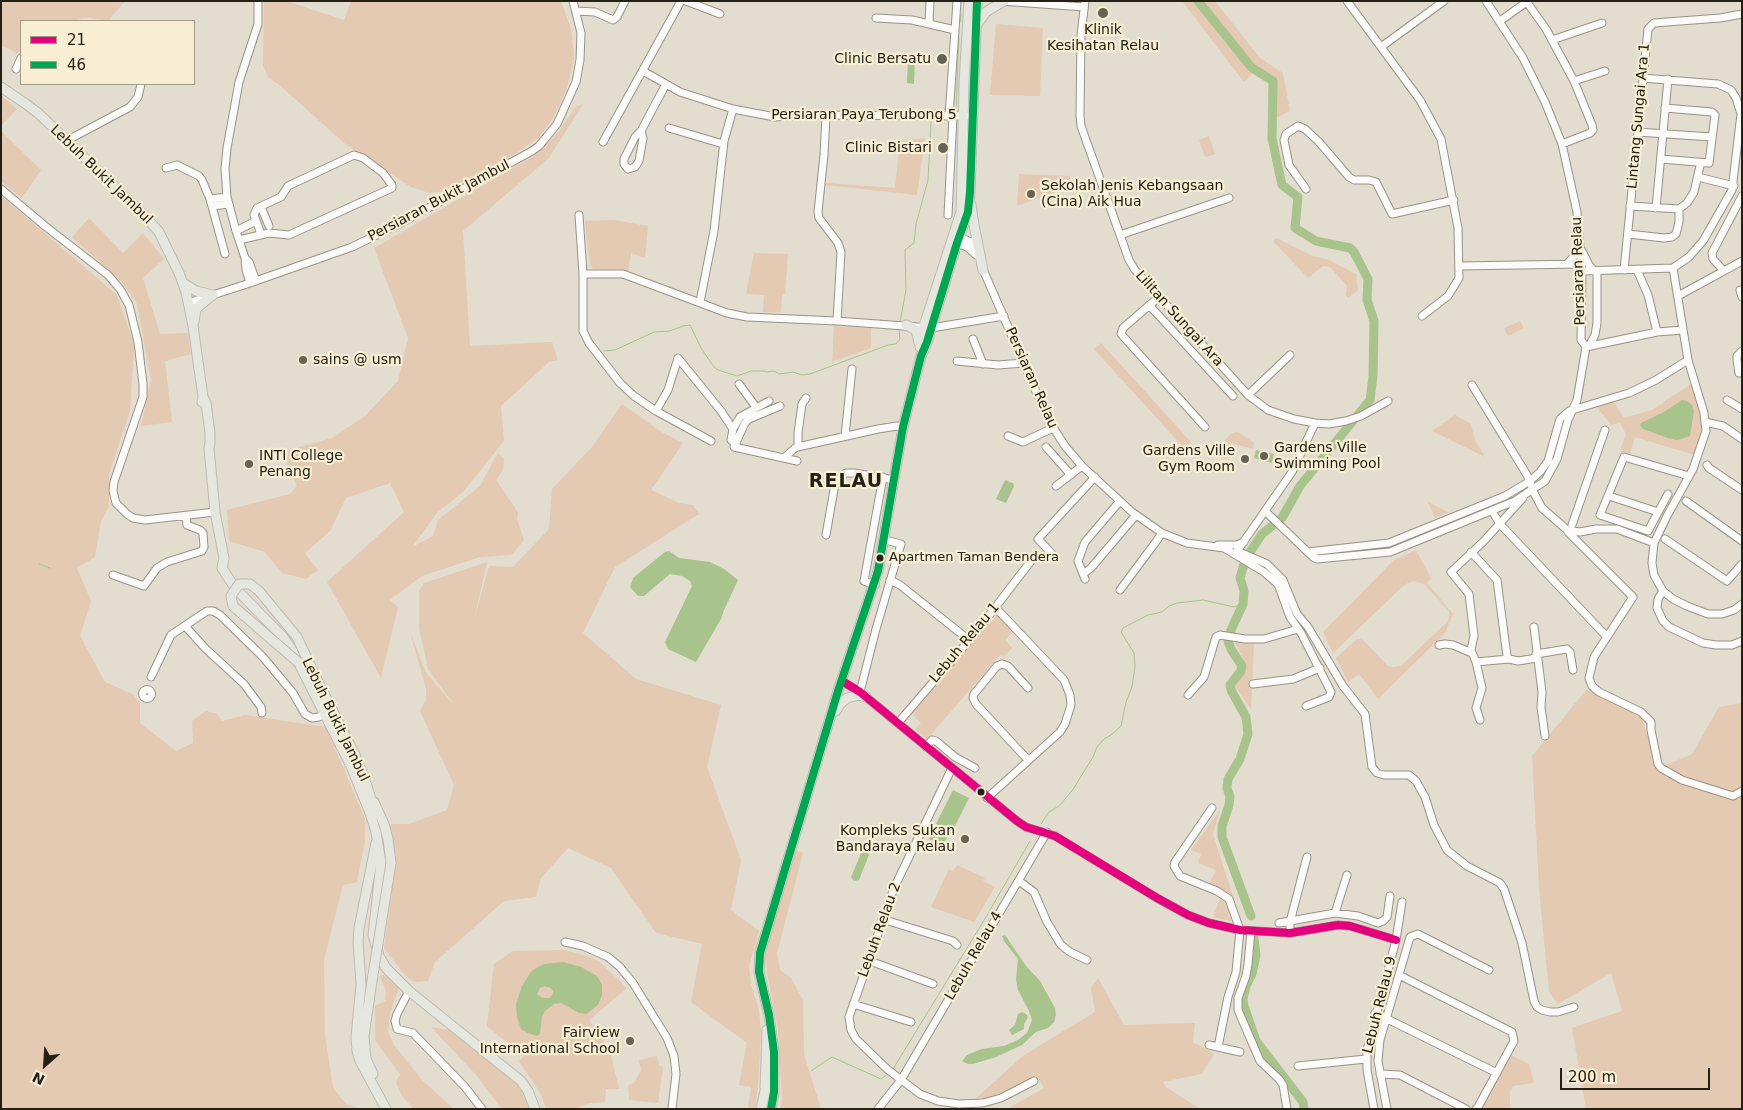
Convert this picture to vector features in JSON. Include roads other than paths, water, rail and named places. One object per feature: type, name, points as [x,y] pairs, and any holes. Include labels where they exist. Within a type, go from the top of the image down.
[{"type":"main road","points":[[969,1],[964,83],[968,116],[970,192],[983,270]]},
{"type":"main road","points":[[771,1109],[774,1092],[774,1061],[769,1015],[759,972],[760,952],[842,681],[875,584],[885,540],[903,427],[920,352],[955,239],[962,206],[978,1]]},
{"type":"main road","points":[[976,27],[986,12],[1002,1]]},
{"type":"main road","name":"Lebuh Bukit Jambul","points":[[1,87],[26,104],[66,140],[159,232],[183,283],[193,326],[209,428],[215,512],[224,558],[222,568],[235,588],[283,637],[299,662],[351,766],[376,832],[381,863],[374,925],[375,945],[381,961],[409,991],[521,1080],[539,1108]]},
{"type":"main road","points":[[955,239],[968,212],[970,192]]},
{"type":"main road","points":[[183,283],[196,291],[213,295]]},
{"type":"main road","points":[[193,326],[196,309],[213,295]]},
{"type":"main road","points":[[905,325],[916,330],[920,352]]},
{"type":"main road","name":"Lebuh Bukit Jambul","points":[[224,558],[228,563],[232,577],[260,609],[293,641],[311,667],[355,755],[367,786],[386,850],[378,926],[380,945],[384,957],[393,969],[412,986],[518,1072],[528,1083],[539,1108]]},
{"type":"main road","points":[[299,662],[233,606],[231,596],[239,584],[255,586],[297,637],[311,667]]},
{"type":"main road","points":[[829,724],[844,700],[863,694]]},
{"type":"main road","points":[[367,786],[384,824],[391,863],[364,1036],[366,1059],[392,1109]]},
{"type":"main road","points":[[376,832],[376,846],[359,928],[361,985],[356,1037],[360,1060],[386,1109]]},
{"type":"main road","points":[[762,1109],[765,1091],[766,1037],[769,1015]]},
{"type":"street","points":[[253,282],[228,200],[225,169],[239,82],[258,24],[258,1]]},
{"type":"street","points":[[574,1],[593,12],[614,20],[625,1]]},
{"type":"street","name":"Persiaran Bukit Jambul","points":[[188,303],[236,288],[360,243],[399,224],[539,146],[557,124],[576,82],[581,42],[574,1]]},
{"type":"street","points":[[603,142],[681,1]]},
{"type":"street","points":[[686,1],[720,14]]},
{"type":"street","points":[[929,24],[930,1]]},
{"type":"street","points":[[948,215],[955,30],[958,1]]},
{"type":"street","points":[[1002,1],[1085,4]]},
{"type":"street","points":[[1347,1],[1420,100],[1439,135],[1454,200],[1458,228],[1459,278],[1451,293],[1422,316]]},
{"type":"street","points":[[1381,47],[1444,1]]},
{"type":"street","name":"Persiaran Relau","points":[[1266,512],[1313,557],[1319,559],[1390,552],[1511,503],[1546,480],[1555,464],[1582,379],[1587,347],[1581,340],[1581,268],[1577,212],[1562,144],[1545,102],[1500,21],[1486,1]]},
{"type":"street","points":[[1500,21],[1527,1],[1552,40],[1574,81],[1593,130],[1562,144]]},
{"type":"street","name":"Lilitan Sungai Ara","points":[[1085,4],[1081,35],[1080,121],[1132,267],[1248,395],[1279,415],[1329,424],[1361,416],[1388,400]]},
{"type":"street","points":[[576,10],[593,12]]},
{"type":"street","points":[[578,20],[583,15],[593,12]]},
{"type":"street","name":"Lintang Sungai Ara 1","points":[[1624,270],[1642,78],[1647,33],[1651,24],[1720,18],[1742,14]]},
{"type":"street","points":[[876,18],[912,20],[955,30]]},
{"type":"street","points":[[1552,40],[1602,23]]},
{"type":"street","points":[[16,69],[20,60]]},
{"type":"street","name":"Persiaran Paya Terubong 5","points":[[643,71],[680,92],[733,109],[776,117],[803,115],[968,116]]},
{"type":"street","points":[[1574,81],[1605,71]]},
{"type":"street","points":[[1460,266],[1567,264],[1596,271],[1637,270],[1673,268],[1689,257],[1703,242],[1734,186],[1741,114],[1736,98],[1731,90],[1718,84],[1642,78]]},
{"type":"street","points":[[1656,208],[1668,79]]},
{"type":"street","points":[[641,132],[643,138],[639,161],[635,167],[628,169],[624,164],[624,159],[636,137],[641,132],[666,84]]},
{"type":"street","points":[[66,140],[130,107],[138,97],[141,85]]},
{"type":"street","points":[[1661,159],[1709,163],[1712,136],[1714,113],[1666,108]]},
{"type":"street","points":[[700,302],[714,231],[723,144],[733,109]]},
{"type":"street","points":[[826,116],[818,212],[819,218],[838,243],[841,252],[837,320]]},
{"type":"street","points":[[1306,190],[1289,165],[1284,140],[1286,134],[1298,126],[1305,129],[1319,142],[1349,177],[1354,180],[1371,180],[1376,182],[1392,214],[1454,200]]},
{"type":"street","points":[[669,128],[723,144]]},
{"type":"street","points":[[1637,132],[1712,136]]},
{"type":"street","points":[[239,240],[269,233],[288,235],[392,188],[392,185],[384,173],[363,158],[354,155],[288,186],[281,196],[257,208],[254,215],[261,234]]},
{"type":"street","points":[[166,168],[177,165],[199,176],[211,202],[225,254]]},
{"type":"street","points":[[1630,206],[1679,209],[1688,203],[1697,185],[1700,166]]},
{"type":"street","points":[[1698,177],[1734,186]]},
{"type":"street","points":[[1,189],[108,275],[120,289],[129,305],[138,342],[143,396],[114,482],[112,491],[116,503],[133,518],[145,520],[215,512]]},
{"type":"street","points":[[1723,270],[1712,253],[1742,196]]},
{"type":"street","points":[[1120,235],[1229,198]]},
{"type":"street","points":[[211,202],[228,200]]},
{"type":"street","points":[[261,207],[269,226]]},
{"type":"street","points":[[1628,234],[1664,238],[1672,237],[1676,234],[1680,222],[1679,209]]},
{"type":"street","points":[[579,215],[585,336],[620,383],[634,396],[656,411],[711,441]]},
{"type":"street","points":[[236,231],[256,221]]},
{"type":"street","name":"Persiaran Relau","points":[[955,239],[971,242],[974,247],[1053,428],[1082,466],[1136,515],[1162,533],[1187,543],[1215,546],[1236,552]]},
{"type":"street","points":[[1567,264],[1575,255],[1580,243]]},
{"type":"street","points":[[1580,243],[1589,265],[1596,271],[1597,323],[1594,335],[1587,347]]},
{"type":"street","points":[[1678,296],[1742,261]]},
{"type":"street","points":[[1673,268],[1688,360],[1702,404],[1706,431],[1689,476],[1654,543],[1652,563],[1654,575],[1663,591],[1673,599],[1708,614],[1722,614],[1734,610],[1742,604]]},
{"type":"street","points":[[249,269],[270,276]]},
{"type":"street","points":[[236,288],[249,269]]},
{"type":"street","points":[[1637,270],[1648,295],[1657,332]]},
{"type":"street","points":[[583,274],[623,274],[727,313],[747,318],[837,320],[928,327],[1004,316]]},
{"type":"street","points":[[1159,297],[1123,328],[1122,334],[1205,427]]},
{"type":"street","name":"Lilitan Sungai Ara","points":[[1149,305],[1233,396]]},
{"type":"street","points":[[1587,347],[1657,332],[1683,330]]},
{"type":"street","points":[[973,339],[983,364]]},
{"type":"street","points":[[1739,373],[1740,353]]},
{"type":"street","points":[[1248,395],[1290,355]]},
{"type":"street","points":[[656,411],[668,390],[678,358],[721,410],[733,429]]},
{"type":"street","points":[[1574,408],[1629,393],[1656,380],[1688,360]]},
{"type":"street","points":[[957,361],[998,365],[1024,362]]},
{"type":"street","points":[[845,436],[852,369]]},
{"type":"street","points":[[739,384],[756,408]]},
{"type":"street","points":[[1472,385],[1530,482],[1529,491],[1522,501],[1452,572],[1469,594],[1474,636],[1471,650],[1482,688],[1476,708],[1480,720]]},
{"type":"street","points":[[798,447],[802,404],[806,398]]},
{"type":"street","points":[[1727,400],[1742,408]]},
{"type":"street","points":[[769,401],[742,416],[733,429],[731,440],[735,445],[797,460]]},
{"type":"street","points":[[735,445],[745,423],[749,419],[780,406]]},
{"type":"street","name":"Persiaran Relau","points":[[1308,552],[1389,543],[1506,496],[1530,482],[1540,472],[1546,464],[1560,419],[1574,408]]},
{"type":"street","points":[[1705,422],[1719,424],[1742,438]]},
{"type":"street","points":[[1236,552],[1266,512],[1294,469],[1315,423]]},
{"type":"street","points":[[784,458],[798,447],[888,427],[903,427]]},
{"type":"street","points":[[1008,436],[1023,442],[1053,428]]},
{"type":"street","points":[[1570,529],[1605,430]]},
{"type":"street","points":[[1046,447],[1071,475]]},
{"type":"street","points":[[1668,494],[1648,531],[1600,516],[1624,457],[1689,476]]},
{"type":"street","points":[[1707,465],[1742,490]]},
{"type":"street","points":[[1056,486],[1082,466]]},
{"type":"street","points":[[826,535],[835,484],[839,477],[850,473],[894,480]]},
{"type":"street","points":[[875,584],[864,582],[883,477]]},
{"type":"street","points":[[1053,556],[1038,539],[1095,478]]},
{"type":"street","points":[[1529,491],[1544,510],[1570,529],[1632,597],[1594,657],[1589,678],[1592,686],[1599,692],[1641,712],[1652,722],[1651,730],[1658,764],[1661,768],[1682,780],[1733,796],[1742,791]]},
{"type":"street","points":[[1609,496],[1658,512]]},
{"type":"street","points":[[1120,501],[1085,542],[1078,558],[1084,576],[1136,515]]},
{"type":"street","points":[[1686,501],[1742,541]]},
{"type":"street","points":[[1492,511],[1500,524],[1607,637]]},
{"type":"street","points":[[113,575],[144,586],[158,568],[167,562],[202,551],[204,547],[203,533],[187,525],[186,516]]},
{"type":"street","points":[[1570,529],[1580,532],[1596,529],[1617,529],[1654,543]]},
{"type":"street","points":[[1120,590],[1156,544],[1162,533]]},
{"type":"street","points":[[1665,539],[1727,581],[1742,564]]},
{"type":"street","points":[[863,694],[876,630],[901,544],[885,540]]},
{"type":"street","points":[[1215,546],[1236,545],[1244,542]]},
{"type":"street","points":[[1236,552],[1275,581],[1290,617],[1330,689],[1331,694],[1327,697],[1306,706]]},
{"type":"street","points":[[1236,552],[1266,564],[1283,580],[1297,614],[1308,627],[1343,686],[1365,714],[1372,767],[1377,773],[1384,775],[1409,775],[1416,781],[1425,797],[1434,825],[1447,850],[1467,866],[1500,882],[1522,943],[1534,1001],[1537,1007],[1550,1012],[1558,1012],[1574,1007]]},
{"type":"street","points":[[1471,552],[1497,580],[1507,656],[1509,659]]},
{"type":"street","name":"Lebuh Relau 1","points":[[898,723],[969,640],[1031,561]]},
{"type":"street","points":[[890,580],[900,585],[969,640]]},
{"type":"street","points":[[1663,591],[1658,600],[1657,608],[1663,621],[1669,627],[1703,643],[1732,645],[1742,641]]},
{"type":"street","points":[[986,798],[1063,728],[1070,710],[1070,695],[1064,680],[995,608]]},
{"type":"street","points":[[147,690],[151,677],[171,635],[207,611],[213,611],[220,615],[264,657],[293,693],[305,714],[312,718],[319,718],[324,713]]},
{"type":"street","points":[[185,626],[206,649],[244,684],[262,707],[262,713]]},
{"type":"street","points":[[1534,627],[1545,736]]},
{"type":"street","points":[[1188,695],[1204,677],[1215,639],[1218,635],[1264,640],[1298,629]]},
{"type":"street","points":[[1439,645],[1453,645],[1472,653]]},
{"type":"street","points":[[1476,662],[1509,659],[1518,662],[1567,649],[1570,652],[1573,670]]},
{"type":"street","points":[[1028,688],[1008,666],[1002,664],[997,666],[972,698],[1028,760]]},
{"type":"street","points":[[1253,684],[1292,679],[1320,668]]},
{"type":"street","points":[[842,681],[863,694],[986,798],[1026,826],[1047,832],[1064,841],[1176,909],[1210,923],[1251,932],[1290,933],[1338,925],[1350,926],[1396,940]]},
{"type":"street","points":[[926,747],[932,740],[936,741],[955,757],[975,768]]},
{"type":"street","name":"Lebuh Relau 2","points":[[952,768],[894,888],[882,918],[849,1017],[851,1030],[856,1039],[901,1080],[920,1094],[938,1101],[949,1104],[972,1105],[1001,1098],[1034,1081]]},
{"type":"street","points":[[1212,808],[1174,866],[1180,876],[1229,898],[1240,930],[1236,972],[1228,997],[1218,1047]]},
{"type":"street","name":"Lebuh Relau 4","points":[[878,1109],[901,1080],[1047,832]]},
{"type":"street","points":[[1290,933],[1290,922],[1307,857]]},
{"type":"street","points":[[1335,913],[1347,875]]},
{"type":"street","points":[[1019,880],[1034,892],[1047,922],[1062,945],[1070,952],[1087,960]]},
{"type":"street","points":[[1279,923],[1335,913],[1358,916],[1378,923],[1387,917],[1390,896]]},
{"type":"street","name":"Lebuh Relau 9","points":[[1374,1109],[1366,1058],[1367,1050],[1396,940],[1402,902]]},
{"type":"street","points":[[882,918],[953,941],[957,945]]},
{"type":"street","points":[[1251,932],[1248,964],[1238,998],[1238,1010],[1260,1060],[1283,1085],[1287,1109]]},
{"type":"street","points":[[1387,1109],[1378,1061],[1380,1040],[1408,940],[1413,935],[1418,934],[1489,970]]},
{"type":"street","points":[[566,942],[594,950],[608,957],[620,967],[633,983],[667,1038],[674,1056],[676,1074],[672,1109]]},
{"type":"street","points":[[868,960],[933,984]]},
{"type":"street","points":[[1398,975],[1512,1032],[1514,1041],[1476,1109]]},
{"type":"street","points":[[409,991],[397,1014],[395,1021],[397,1029],[413,1033],[465,1087],[482,1109]]},
{"type":"street","points":[[853,1004],[911,1022]]},
{"type":"street","points":[[1376,1013],[1497,1073]]},
{"type":"street","points":[[1209,1045],[1240,1052]]},
{"type":"street","points":[[1298,1066],[1366,1058]]},
{"type":"street","points":[[1380,1074],[1400,1075],[1466,1109]]},
{"type":"waterway","points":[[1198,1],[1252,68],[1273,81],[1272,138],[1282,185],[1298,197],[1295,228],[1316,241],[1350,248],[1354,252],[1368,279],[1367,300],[1374,321],[1373,376],[1370,400],[1300,486],[1282,518],[1262,534],[1250,552]]},
{"type":"waterway","points":[[960,22],[961,14]]},
{"type":"waterway","points":[[955,109],[959,38]]},
{"type":"waterway","points":[[933,110],[946,109]]},
{"type":"waterway","points":[[900,322],[906,290],[905,250],[914,243],[916,224],[928,180],[931,122]]},
{"type":"waterway","points":[[604,351],[615,350],[654,332],[670,331],[690,325],[701,348],[718,370],[737,376],[751,371],[774,371],[779,374],[793,372],[802,375],[810,374],[888,345],[896,344],[900,339],[899,329]]},
{"type":"waterway","points":[[39,564],[50,568]]},
{"type":"waterway","points":[[1244,564],[1240,578],[1244,591],[1243,604],[1228,641],[1242,666],[1241,671],[1230,685],[1246,717],[1248,734],[1240,759],[1228,779],[1227,788],[1230,797],[1222,826],[1222,837],[1251,916]]},
{"type":"waterway","points":[[1041,824],[1049,812],[1059,806],[1072,791],[1097,747],[1121,726],[1126,702],[1132,687],[1135,666],[1134,653],[1121,632],[1123,628],[1148,615],[1162,612],[1169,606],[1177,603],[1203,600],[1234,607],[1243,604]]},
{"type":"waterway","points":[[893,1069],[1030,841]]},
{"type":"waterway","points":[[1254,938],[1256,955],[1252,974],[1246,986],[1243,999],[1244,1006],[1256,1041],[1303,1102],[1304,1109]]},
{"type":"waterway","points":[[811,1071],[832,1057],[881,1079],[889,1073]]},
{"type":"place","name":"Klinik Kesihatan Relau","points":[[1103,13]]},
{"type":"place","name":"Clinic Bersatu","points":[[942,59]]},
{"type":"place","name":"Clinic Bistari","points":[[943,148]]},
{"type":"place","name":"Sekolah Jenis Kebangsaan (Cina) Aik Hua","points":[[1031,194]]},
{"type":"place","name":"sains @ usm","points":[[303,360]]},
{"type":"place","name":"Gardens Ville Swimming Pool","points":[[1264,456]]},
{"type":"place","name":"Gardens Ville Gym Room","points":[[1245,459]]},
{"type":"place","name":"INTI College Penang","points":[[249,464]]},
{"type":"place","name":"Apartmen Taman Bendera","points":[[880,558]]},
{"type":"place","name":"Kompleks Sukan Bandaraya Relau","points":[[965,839]]},
{"type":"place","name":"Fairview International School","points":[[630,1041]]},
{"type":"district","name":"RELAU","points":[[846,482]]}]
